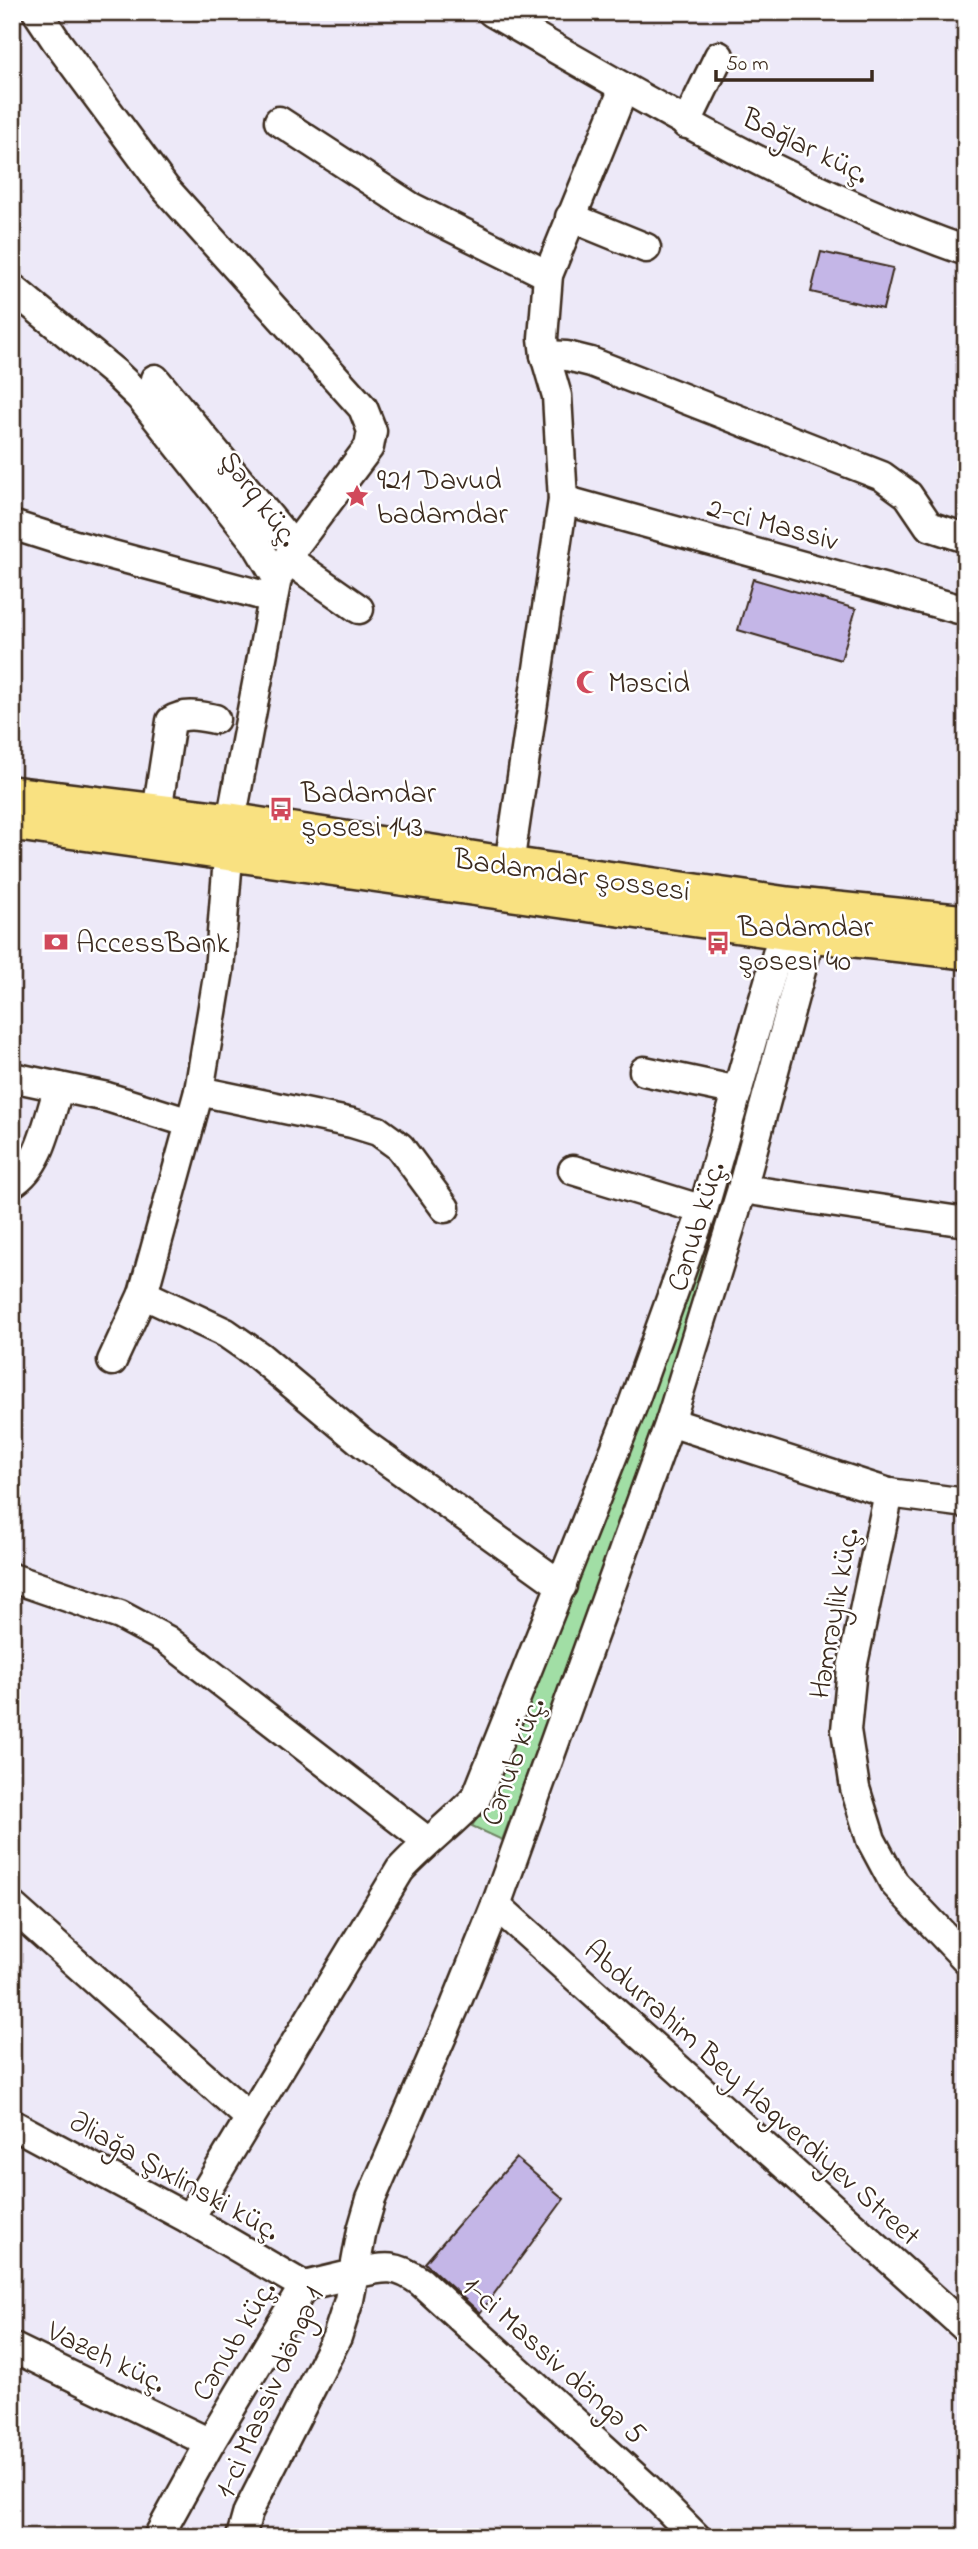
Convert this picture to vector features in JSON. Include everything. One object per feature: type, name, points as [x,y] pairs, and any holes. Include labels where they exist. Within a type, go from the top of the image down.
[{"type":"main road","name":"Badamdar şossesi","points":[[12,793],[157,811],[229,836],[799,920],[966,923]]},
{"type":"main road","name":"Badamdar şossesi","points":[[12,822],[229,836],[509,865],[966,951]]},
{"type":"street","points":[[37,12],[165,188],[363,408],[372,431],[369,447],[283,571],[229,836],[219,970],[199,1091],[143,1294],[112,1361]]},
{"type":"street","name":"Bağlar küç.","points":[[492,12],[686,124],[808,186],[966,251]]},
{"type":"street","points":[[686,124],[719,57]]},
{"type":"street","points":[[509,865],[563,500],[557,396],[545,355],[543,317],[548,275],[624,88]]},
{"type":"street","points":[[279,121],[411,207],[548,275]]},
{"type":"street","points":[[570,217],[646,248]]},
{"type":"street","name":"Şərq küç.","points":[[12,288],[140,397],[256,543],[283,571]]},
{"type":"street","points":[[545,355],[567,356],[591,362],[882,476],[908,495],[929,526],[966,538]]},
{"type":"street","points":[[155,379],[283,571]]},
{"type":"street","name":"2-ci Massiv","points":[[563,500],[966,611]]},
{"type":"street","points":[[12,525],[75,545],[283,571],[359,609]]},
{"type":"street","points":[[157,811],[171,721],[188,715],[215,719]]},
{"type":"street","name":"Cənub küç.","points":[[189,2219],[400,1870],[427,1841],[452,1823],[476,1798],[632,1407],[703,1210],[738,1091],[799,920]]},
{"type":"street","name":"Cənub küç.","points":[[158,2537],[210,2443],[304,2286],[354,2274],[371,2199],[496,1905],[670,1422],[743,1189],[799,920]]},
{"type":"street","points":[[644,1071],[738,1091]]},
{"type":"street","points":[[12,1077],[107,1097],[190,1123]]},
{"type":"street","points":[[12,1184],[23,1177],[33,1164],[59,1087]]},
{"type":"street","points":[[199,1091],[352,1123],[378,1131],[400,1147],[444,1208]]},
{"type":"street","points":[[573,1170],[703,1210]]},
{"type":"street","points":[[743,1189],[966,1222]]},
{"type":"street","points":[[143,1294],[226,1333],[259,1356],[364,1444],[562,1586]]},
{"type":"street","points":[[670,1422],[889,1493],[966,1503]]},
{"type":"street","name":"Həmrəylik küç.","points":[[889,1493],[852,1668],[846,1730],[855,1788],[871,1840],[894,1883],[966,1959]]},
{"type":"street","points":[[12,1578],[120,1615],[167,1640],[427,1841]]},
{"type":"street","name":"Abdurrahim Bey Hagverdiyev Street","points":[[496,1905],[966,2328]]},
{"type":"street","points":[[12,1906],[250,2118]]},
{"type":"street","name":"Əliağa Şıxlinski küç.","points":[[12,2124],[189,2219],[304,2286]]},
{"type":"street","name":"1-ci Massiv döngə 5","points":[[354,2274],[385,2266],[404,2270],[421,2282],[636,2477],[696,2537]]},
{"type":"street","name":"1-ci Massiv döngə 1","points":[[241,2537],[248,2512],[337,2337],[354,2274]]},
{"type":"street","name":"Vazeh küç.","points":[[12,2347],[210,2443]]},
{"type":"green space","points":[[777,983],[786,985],[741,1149],[628,1506],[502,1840],[472,1826],[493,1793],[643,1409]]},
{"type":"building","points":[[821,252],[893,268],[883,309],[811,292]]},
{"type":"building","points":[[753,579],[856,609],[841,660],[738,630]]},
{"type":"building","points":[[516,2158],[564,2199],[480,2313],[425,2263]]},
{"type":"place","name":"921 Davud badamdar","points":[[357,496]]},
{"type":"place","name":"Məscid","points":[[588,682]]},
{"type":"place","name":"Badamdar şosesi 143","points":[[281,809]]},
{"type":"place","name":"AccessBank","points":[[56,942]]},
{"type":"place","name":"Badamdar şosesi 40","points":[[718,943]]}]
